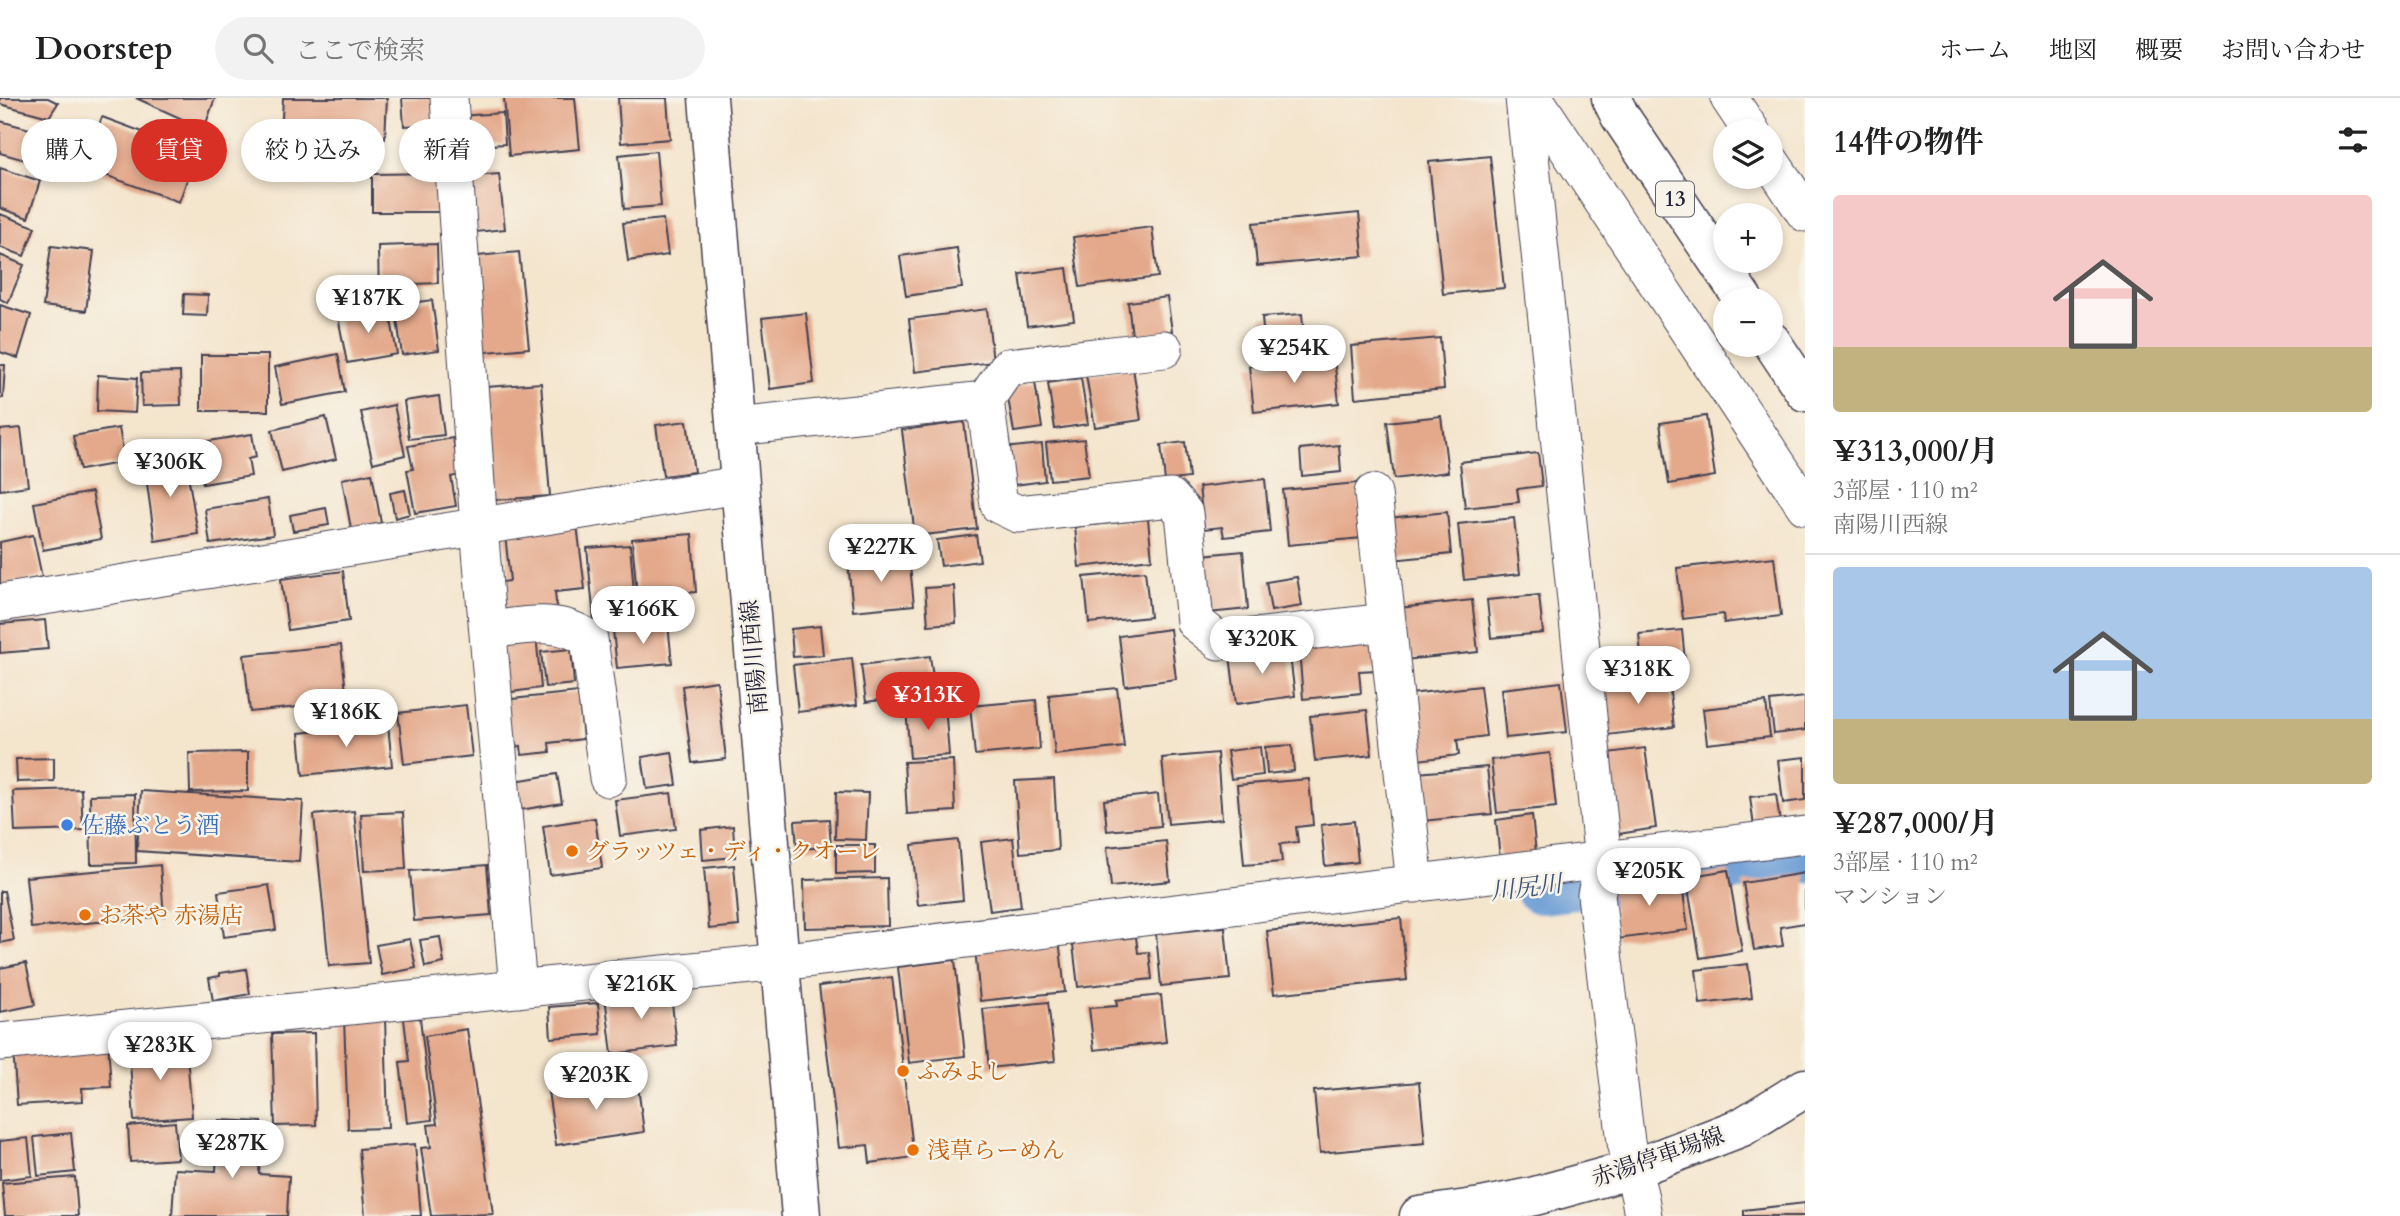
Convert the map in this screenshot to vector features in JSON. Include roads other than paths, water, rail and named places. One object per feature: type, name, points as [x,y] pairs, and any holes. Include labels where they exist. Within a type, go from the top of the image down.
[{"type":"main road","name":"南陽川西線","points":[[708,98],[801,1216]]},
{"type":"main road","name":"13","points":[[1611,98],[1620,116],[1735,287]]},
{"type":"main road","points":[[1782,357],[1805,391]]},
{"type":"main road","name":"赤湯停車場線","points":[[1419,1216],[1535,1196],[1633,1169],[1742,1127],[1805,1088]]},
{"type":"lane","points":[[449,98],[479,527],[518,989]]},
{"type":"lane","points":[[1524,98],[1626,1142],[1643,1216]]},
{"type":"lane","points":[[1534,98],[1805,506]]},
{"type":"lane","points":[[1729,98],[1743,119]]},
{"type":"lane","points":[[1783,180],[1805,213]]},
{"type":"lane","points":[[1164,349],[1008,367],[985,400],[999,505],[1018,514],[1171,498],[1184,513],[1195,622],[1219,641],[1387,622]]},
{"type":"lane","points":[[736,427],[985,400]]},
{"type":"lane","points":[[0,603],[739,485]]},
{"type":"lane","points":[[1374,493],[1415,884]]},
{"type":"lane","points":[[488,631],[548,624],[576,629],[589,639],[607,778]]},
{"type":"lane","points":[[0,1042],[780,962],[1415,884],[1599,878],[1805,835]]},
{"type":"waterway","name":"川尻川","points":[[1542,886],[1805,855]]},
{"type":"place","name":"佐藤ぶとう酒","points":[[67,825]]},
{"type":"place","name":"グラッツェ・ディ・クオーレ","points":[[572,851]]},
{"type":"place","name":"お茶や 赤湯店","points":[[85,915]]},
{"type":"place","name":"ふみよし","points":[[903,1071]]},
{"type":"place","name":"浅草らーめん","points":[[913,1150]]}]
